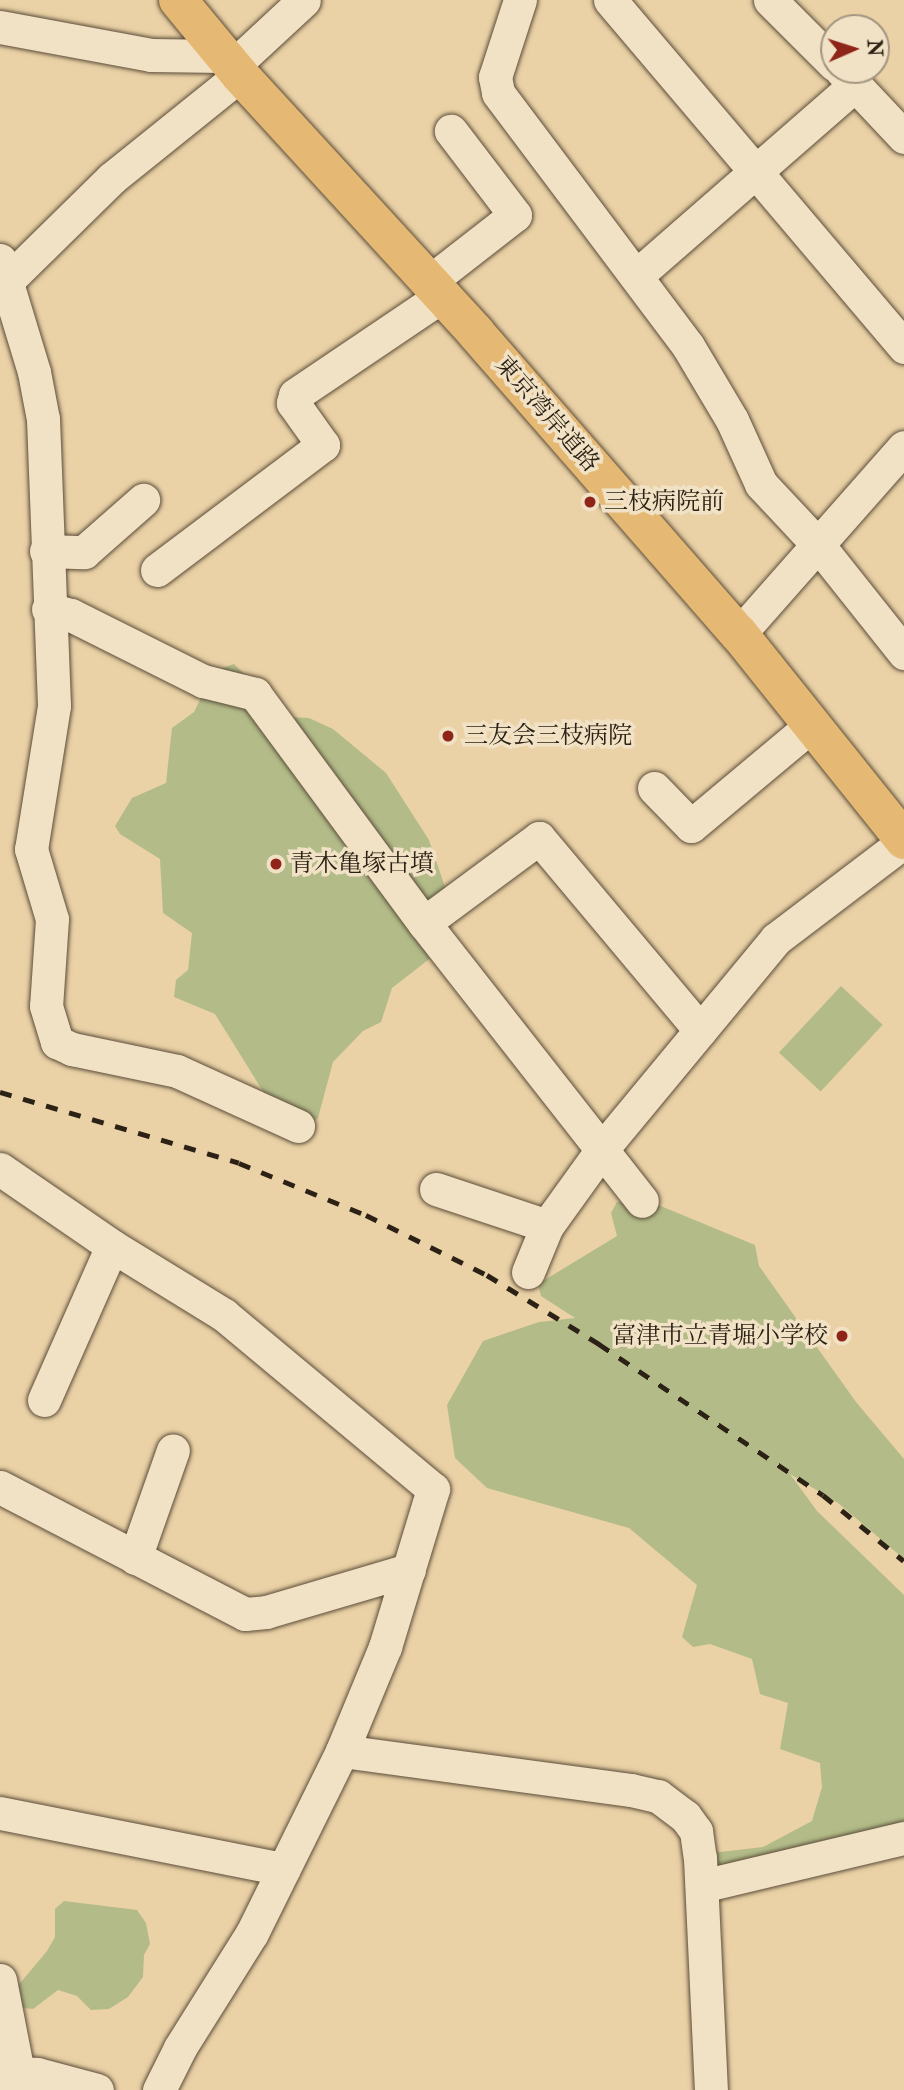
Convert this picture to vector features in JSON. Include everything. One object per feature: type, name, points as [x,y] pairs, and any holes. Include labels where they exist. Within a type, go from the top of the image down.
[{"type":"highway","name":"東京湾岸道路","points":[[178,0],[232,66],[435,289],[739,634],[904,841]]},
{"type":"street","points":[[298,1126],[177,1071],[72,1049],[57,1042],[46,1006],[52,919],[31,849],[54,706],[48,609],[43,419],[3,276],[304,0]]},
{"type":"street","points":[[520,0],[495,77],[498,93],[566,177],[608,244],[636,276],[688,346],[732,420],[761,484],[819,546],[904,653]]},
{"type":"street","points":[[610,0],[904,347]]},
{"type":"street","points":[[770,0],[820,49]]},
{"type":"street","points":[[0,27],[151,55],[232,66]]},
{"type":"street","points":[[636,276],[754,169],[834,84]]},
{"type":"street","points":[[854,84],[904,137]]},
{"type":"street","points":[[158,570],[323,444],[293,403],[295,395],[435,289],[515,215],[451,131]]},
{"type":"street","points":[[739,634],[904,447]]},
{"type":"street","points":[[46,551],[84,552],[143,500]]},
{"type":"street","points":[[48,609],[71,615],[203,681],[255,694],[424,923],[642,1200]]},
{"type":"street","points":[[654,788],[691,826],[813,724]]},
{"type":"street","points":[[424,923],[539,838],[699,1030]]},
{"type":"street","points":[[528,1272],[547,1226],[603,1148],[776,939],[904,841]]},
{"type":"street","points":[[0,1169],[112,1246],[224,1315],[433,1489],[386,1647],[342,1751],[252,1933],[180,2048],[159,2090]]},
{"type":"street","points":[[436,1189],[547,1226]]},
{"type":"street","points":[[44,1399],[112,1246]]},
{"type":"street","points":[[135,1558],[173,1450]]},
{"type":"street","points":[[0,1487],[245,1615],[266,1612],[409,1570]]},
{"type":"street","points":[[342,1751],[658,1796],[685,1816],[696,1831],[702,1886],[700,1915],[711,2090]]},
{"type":"street","points":[[0,1813],[284,1869]]},
{"type":"street","points":[[702,1886],[904,1838]]},
{"type":"street","points":[[0,1980],[9,2076],[97,2090]]},
{"type":"green space","points":[[234,664],[288,717],[309,718],[333,729],[386,773],[429,840],[446,890],[432,957],[392,988],[381,1022],[363,1031],[333,1062],[318,1118],[300,1131],[264,1093],[215,1014],[174,997],[176,980],[188,970],[192,933],[163,913],[160,859],[120,834],[115,826],[132,798],[166,783],[172,728],[194,712],[214,671]]},
{"type":"green space","points":[[841,986],[883,1025],[821,1091],[779,1053]]},
{"type":"green space","points":[[617,1202],[651,1202],[755,1245],[759,1266],[856,1402],[904,1459],[904,1559],[838,1503],[790,1474],[817,1511],[904,1595],[904,1828],[719,1879],[712,1853],[763,1847],[812,1821],[822,1787],[820,1763],[780,1749],[788,1703],[760,1694],[752,1659],[710,1644],[693,1647],[682,1637],[697,1585],[629,1528],[487,1488],[455,1458],[447,1405],[483,1341],[539,1322],[575,1318],[541,1296],[538,1284],[617,1236],[611,1213]]},
{"type":"green space","points":[[64,1901],[137,1910],[146,1923],[150,1944],[144,1955],[143,1977],[128,1997],[109,2009],[91,2010],[77,1996],[58,1990],[33,2009],[14,2007],[11,1994],[47,1951],[55,1937],[55,1909]]},
{"type":"railway","points":[[0,1092],[239,1163],[366,1215],[487,1275],[599,1344],[823,1495],[904,1561]]},
{"type":"place","name":"三枝病院前","points":[[590,502]]},
{"type":"place","name":"三友会三枝病院","points":[[448,736]]},
{"type":"place","name":"青木亀塚古墳","points":[[276,864]]},
{"type":"place","name":"富津市立青堀小学校","points":[[842,1336]]}]
